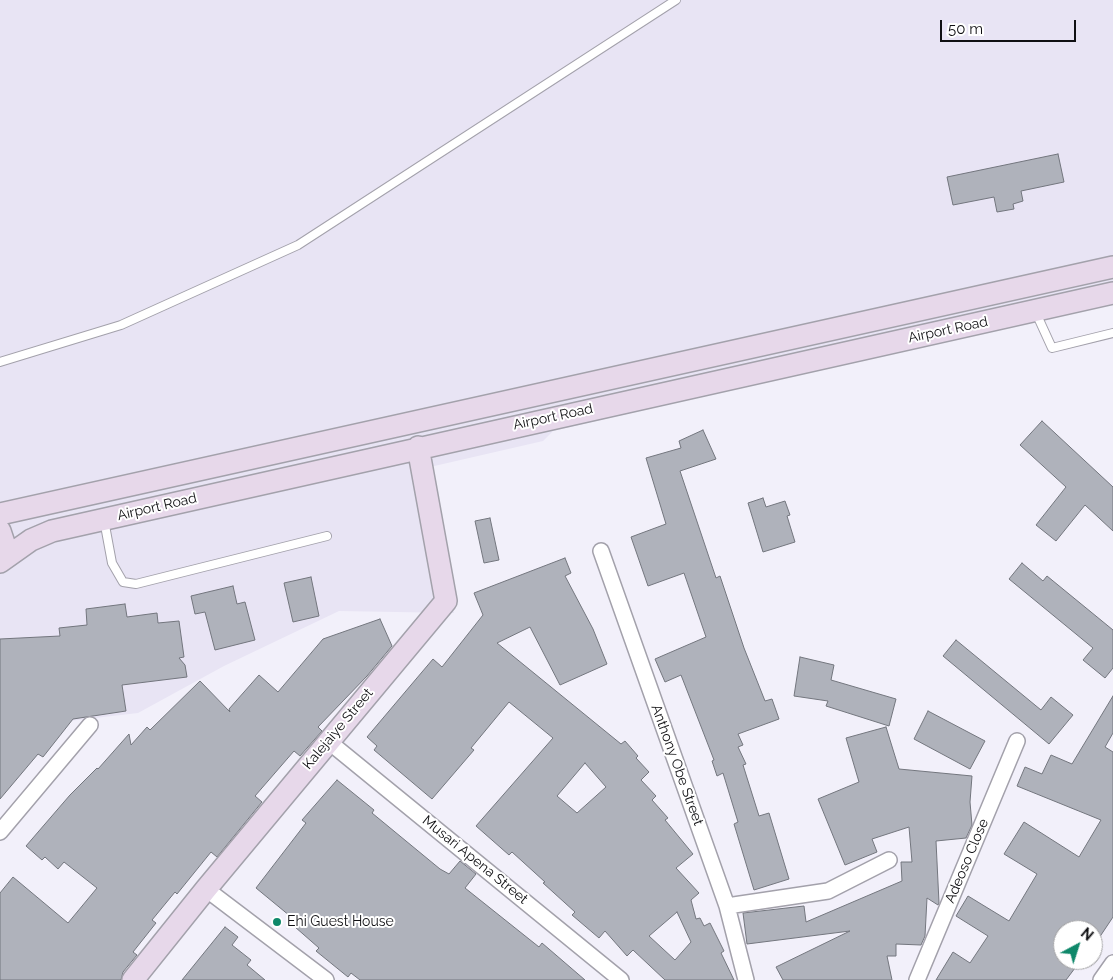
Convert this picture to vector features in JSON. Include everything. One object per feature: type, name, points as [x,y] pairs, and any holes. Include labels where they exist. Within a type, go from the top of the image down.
[{"type":"main road","name":"Airport Road","points":[[0,514],[1113,267]]},
{"type":"main road","name":"Airport Road","points":[[0,560],[24,544],[52,531],[418,447],[1113,293]]},
{"type":"main road","name":"Kalejaiye Street","points":[[133,980],[206,888],[446,601],[418,447]]},
{"type":"main road","points":[[0,531],[4,543],[0,560]]},
{"type":"street","name":"Anthony Obe Street","points":[[601,551],[727,906],[746,980]]},
{"type":"street","points":[[0,832],[90,725]]},
{"type":"street","name":"Musari Apena Street","points":[[328,741],[621,980]]},
{"type":"street","name":"Adeoso Close","points":[[917,980],[1017,741]]},
{"type":"street","points":[[727,906],[828,891],[889,860]]},
{"type":"street","points":[[206,888],[326,980]]},
{"type":"street","points":[[1101,980],[1113,963]]},
{"type":"lane","points":[[0,362],[121,325],[298,244],[676,0]]},
{"type":"lane","points":[[1036,311],[1052,348],[1113,332]]},
{"type":"lane","points":[[104,519],[112,563],[123,582],[136,584],[327,536]]},
{"type":"shaded area","points":[[0,0],[1113,0],[1113,302],[553,431],[543,441],[417,470],[454,613],[339,611],[224,666],[138,713],[0,729]]},
{"type":"building","points":[[1058,154],[1064,182],[1021,191],[1023,201],[1013,204],[1014,209],[997,212],[994,197],[953,205],[947,177]]},
{"type":"building","points":[[1042,421],[1113,487],[1113,531],[1085,505],[1056,541],[1036,525],[1066,487],[1020,445]]},
{"type":"building","points":[[703,430],[716,459],[680,471],[716,578],[720,576],[744,648],[765,701],[772,699],[779,719],[738,734],[743,745],[738,747],[746,764],[743,765],[759,816],[769,813],[789,879],[754,890],[734,824],[738,822],[723,773],[717,776],[712,761],[714,760],[681,675],[665,682],[655,659],[706,637],[684,573],[648,586],[631,537],[666,524],[646,458],[681,448],[679,441]]},
{"type":"building","points":[[763,498],[766,507],[785,501],[790,515],[787,516],[795,542],[763,552],[748,503]]},
{"type":"building","points":[[490,518],[499,560],[484,563],[475,521]]},
{"type":"building","points":[[565,558],[571,573],[565,576],[593,629],[607,664],[560,685],[530,627],[497,643],[621,744],[625,741],[638,756],[636,758],[649,772],[641,780],[656,796],[652,800],[668,818],[665,820],[693,854],[676,868],[699,893],[691,900],[696,919],[700,918],[704,926],[710,923],[724,951],[721,953],[734,980],[665,980],[633,950],[627,956],[605,931],[599,938],[572,915],[575,912],[543,883],[545,882],[512,852],[509,855],[476,826],[553,738],[509,702],[471,748],[474,750],[432,799],[374,750],[377,746],[367,737],[433,659],[442,667],[483,615],[474,593]],"holes":[[[585,763],[606,787],[577,813],[557,796]],[[677,912],[691,942],[675,960],[649,936]]]},
{"type":"building","points":[[1022,563],[1043,581],[1047,576],[1113,630],[1113,668],[1105,678],[1083,660],[1093,648],[1009,579]]},
{"type":"building","points":[[311,577],[319,616],[293,622],[284,583]]},
{"type":"building","points":[[233,586],[237,604],[245,602],[255,640],[215,650],[205,612],[195,614],[191,596]]},
{"type":"building","points":[[125,604],[127,617],[157,613],[158,623],[179,621],[184,657],[179,658],[185,665],[187,677],[122,685],[126,711],[73,719],[43,757],[38,754],[0,799],[0,639],[60,636],[59,628],[87,625],[86,609]]},
{"type":"building","points":[[380,619],[392,646],[367,676],[318,727],[322,731],[300,756],[294,751],[255,796],[262,802],[217,857],[211,852],[177,894],[175,892],[152,920],[156,923],[133,952],[137,955],[123,972],[121,980],[0,980],[0,893],[13,877],[68,923],[97,888],[64,862],[58,869],[45,857],[42,860],[26,846],[70,795],[98,769],[129,734],[131,745],[147,727],[150,730],[200,681],[230,712],[229,709],[259,675],[278,692],[323,639]]},
{"type":"building","points":[[956,640],[1041,710],[1051,697],[1073,715],[1049,744],[943,656]]},
{"type":"building","points":[[800,657],[834,665],[831,680],[896,699],[889,726],[826,706],[828,701],[794,696]]},
{"type":"building","points":[[1113,696],[1113,733],[1105,747],[1113,752],[1113,917],[1103,932],[1103,920],[1053,920],[1053,970],[1074,970],[1066,980],[936,980],[953,952],[970,963],[988,936],[956,916],[968,896],[1009,921],[1037,874],[1004,854],[1024,822],[1079,857],[1101,820],[1017,786],[1025,767],[1042,774],[1051,755],[1072,764]]},
{"type":"building","points":[[928,711],[985,741],[970,769],[914,739]]},
{"type":"building","points":[[886,727],[899,769],[972,776],[970,802],[972,825],[966,838],[936,841],[939,903],[938,905],[927,898],[925,936],[921,945],[896,944],[896,956],[887,956],[892,980],[783,980],[776,967],[850,931],[747,944],[743,913],[804,906],[806,922],[902,881],[901,862],[912,862],[909,827],[872,839],[877,852],[845,865],[818,799],[859,782],[846,738]]},
{"type":"building","points":[[337,780],[374,810],[372,813],[440,869],[449,874],[460,861],[476,874],[465,888],[539,947],[542,943],[585,980],[360,980],[351,973],[348,977],[316,951],[319,948],[287,920],[290,916],[256,888],[306,823],[302,820]]},
{"type":"building","points":[[225,927],[238,937],[232,945],[251,960],[247,965],[265,980],[182,980]]},
{"type":"place","name":"Ehi Guest House","points":[[277,922]]}]
